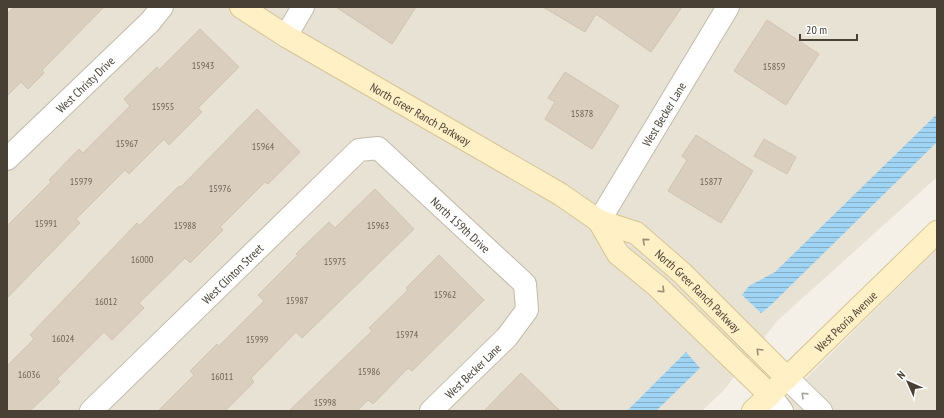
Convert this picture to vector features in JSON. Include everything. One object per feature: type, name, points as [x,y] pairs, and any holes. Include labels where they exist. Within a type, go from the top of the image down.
[{"type":"street","name":"West Christy Drive","points":[[7,159],[150,22],[162,7]]},
{"type":"street","name":"North Greer Ranch Parkway","points":[[242,7],[286,36],[560,194],[599,221],[636,233],[682,273],[787,378]]},
{"type":"street","points":[[286,36],[303,7]]},
{"type":"street","name":"West Becker Lane","points":[[599,221],[728,7]]},
{"type":"street","name":"North 159th Drive","points":[[378,148],[525,284],[527,310]]},
{"type":"street","name":"West Clinton Street","points":[[91,411],[359,150],[378,148]]},
{"type":"street","name":"North Greer Ranch Parkway","points":[[599,221],[618,254],[658,286],[776,403]]},
{"type":"street","name":"West Peoria Avenue","points":[[753,411],[776,403],[787,378],[937,232]]},
{"type":"street","name":"West Becker Lane","points":[[431,411],[507,337],[527,310]]},
{"type":"street","points":[[787,378],[821,411]]},
{"type":"shaded area","points":[[7,7],[937,7],[937,177],[777,321],[724,390],[702,411],[7,411]]},
{"type":"shaded area","points":[[937,249],[937,411],[773,411]]},
{"type":"water","points":[[937,114],[937,142],[771,305],[761,313],[742,295],[749,286],[775,272]]},
{"type":"water","points":[[686,352],[700,368],[656,411],[627,411]]},
{"type":"building","points":[[14,7],[104,7],[42,70],[44,73],[28,89],[21,82],[7,96],[7,14]]},
{"type":"building","points":[[336,7],[416,7],[392,44]]},
{"type":"building","points":[[543,7],[682,7],[651,52],[596,14],[585,32]]},
{"type":"building","points":[[767,20],[819,54],[786,105],[734,71]]},
{"type":"building","points":[[200,29],[239,67],[198,108],[202,112],[169,145],[164,139],[129,174],[125,170],[76,219],[80,223],[7,298],[7,226],[51,182],[49,180],[79,149],[83,153],[130,106],[124,99],[157,67],[159,70]]},
{"type":"building","points":[[565,72],[619,106],[592,149],[545,119],[555,102],[548,98]]},
{"type":"building","points":[[257,109],[300,152],[268,184],[265,182],[220,227],[223,230],[190,263],[185,258],[139,303],[144,308],[112,340],[104,332],[57,379],[60,382],[30,411],[7,411],[7,366],[34,339],[30,335],[137,223],[139,226],[179,186],[181,187]]},
{"type":"building","points":[[696,135],[753,171],[721,223],[668,191],[687,160],[682,156]]},
{"type":"building","points":[[764,139],[796,157],[787,174],[754,156]]},
{"type":"building","points":[[375,189],[414,229],[302,338],[296,332],[251,378],[254,382],[225,411],[158,411],[194,375],[190,371],[217,344],[219,346],[264,301],[258,295],[298,255],[296,254],[329,222],[335,228]]},
{"type":"building","points":[[439,255],[484,300],[412,371],[408,368],[373,404],[368,400],[357,411],[289,411],[372,331],[369,328],[408,290],[406,288]]},
{"type":"building","points":[[521,373],[560,411],[484,411]]}]
